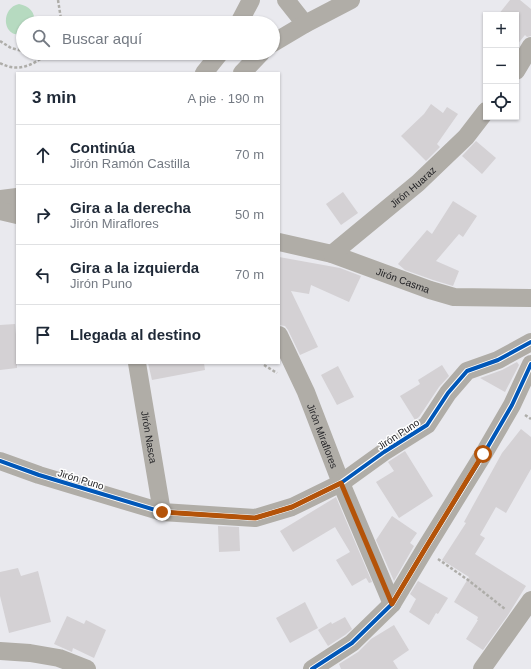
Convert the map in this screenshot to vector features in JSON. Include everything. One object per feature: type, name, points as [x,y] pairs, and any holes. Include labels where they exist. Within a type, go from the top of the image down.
[{"type":"street","points":[[243,16],[251,0]]},
{"type":"street","points":[[286,0],[305,24]]},
{"type":"street","points":[[280,39],[351,0]]},
{"type":"street","points":[[519,65],[531,46]]},
{"type":"street","points":[[205,72],[214,60]]},
{"type":"street","points":[[243,72],[255,60]]},
{"type":"street","name":"Jirón Huaraz","points":[[332,254],[418,183],[466,137],[483,115]]},
{"type":"street","points":[[0,199],[16,197]]},
{"type":"street","points":[[0,211],[16,215]]},
{"type":"street","name":"Jirón Casma","points":[[280,242],[332,254],[430,290],[454,297],[531,298]]},
{"type":"street","name":"Jirón Miraflores","points":[[280,337],[306,392],[341,483],[392,604]]},
{"type":"street","name":"Jirón Puno","points":[[0,461],[39,475],[162,512],[255,518],[292,507],[341,483],[384,452],[427,425],[448,394],[467,372],[498,360],[531,342]]},
{"type":"street","name":"Jirón Nasca","points":[[137,364],[162,512]]},
{"type":"street","points":[[312,669],[352,643],[392,604],[501,423],[531,364]]},
{"type":"street","points":[[482,669],[531,600]]},
{"type":"street","points":[[0,651],[30,653],[59,658],[87,669]]},
{"type":"path","points":[[58,0],[61,16]]},
{"type":"path","points":[[0,41],[16,49]]},
{"type":"path","points":[[0,63],[6,66],[19,68],[33,64],[38,60]]},
{"type":"path","points":[[425,549],[468,580],[518,620]]},
{"type":"green space","points":[[19,4],[26,6],[31,10],[34,16],[16,16],[16,34],[7,28],[6,22],[6,17],[13,7]]},
{"type":"building","points":[[510,0],[520,0],[531,9],[531,36],[527,37],[525,35],[519,42],[519,12],[500,12]]},
{"type":"building","points":[[431,104],[443,113],[447,107],[458,114],[437,144],[440,147],[426,161],[401,136],[424,114]]},
{"type":"building","points":[[476,141],[496,158],[482,174],[462,156]]},
{"type":"building","points":[[343,192],[358,213],[341,225],[326,204]]},
{"type":"building","points":[[453,201],[477,216],[463,237],[459,234],[436,261],[459,271],[453,286],[405,270],[398,264],[427,230],[432,234]]},
{"type":"building","points":[[280,257],[340,268],[361,276],[349,302],[311,285],[309,294],[291,291],[318,347],[300,355],[285,326],[280,325]]},
{"type":"building","points":[[15,324],[17,368],[0,370],[0,325]]},
{"type":"building","points":[[517,362],[519,365],[505,392],[480,378],[502,370]]},
{"type":"building","points":[[148,364],[204,364],[205,370],[152,380]]},
{"type":"building","points":[[442,365],[449,376],[439,387],[419,417],[415,420],[400,396],[420,384],[418,380]]},
{"type":"building","points":[[338,366],[354,397],[337,405],[321,375]]},
{"type":"building","points":[[521,429],[531,437],[531,469],[506,513],[496,507],[480,535],[485,538],[475,554],[526,586],[508,615],[483,650],[466,639],[478,620],[478,617],[454,602],[469,577],[442,560],[466,523],[464,522],[502,453]]},
{"type":"building","points":[[405,451],[433,496],[399,518],[376,482],[394,471],[388,462]]},
{"type":"building","points":[[336,497],[372,582],[369,583],[366,578],[352,586],[336,560],[350,552],[335,527],[293,552],[280,531]]},
{"type":"building","points":[[392,516],[417,533],[410,543],[414,546],[394,581],[376,540]]},
{"type":"building","points":[[218,526],[239,527],[240,551],[219,552]]},
{"type":"building","points":[[18,568],[21,576],[38,571],[51,622],[9,633],[0,596],[0,572]]},
{"type":"building","points":[[418,581],[448,598],[429,625],[409,612],[416,599],[410,594]]},
{"type":"building","points":[[305,602],[318,628],[290,643],[276,618]]},
{"type":"building","points":[[67,616],[84,624],[86,620],[106,630],[94,658],[73,648],[72,652],[54,644]]},
{"type":"building","points":[[345,617],[352,629],[328,646],[318,630],[331,622],[332,624]]},
{"type":"building","points":[[394,625],[409,650],[393,661],[398,669],[341,669],[339,664],[358,652],[371,639]]},
{"type":"cycle path","points":[[0,461],[39,475],[162,512],[255,518],[292,507],[341,483],[384,452],[427,425],[448,393],[467,371],[498,360],[531,342]]},
{"type":"cycle path","points":[[312,669],[352,643],[392,604],[512,405],[531,364]]},
{"type":"route","points":[[162,512],[255,518],[292,507],[341,483],[392,604],[483,454]]}]
